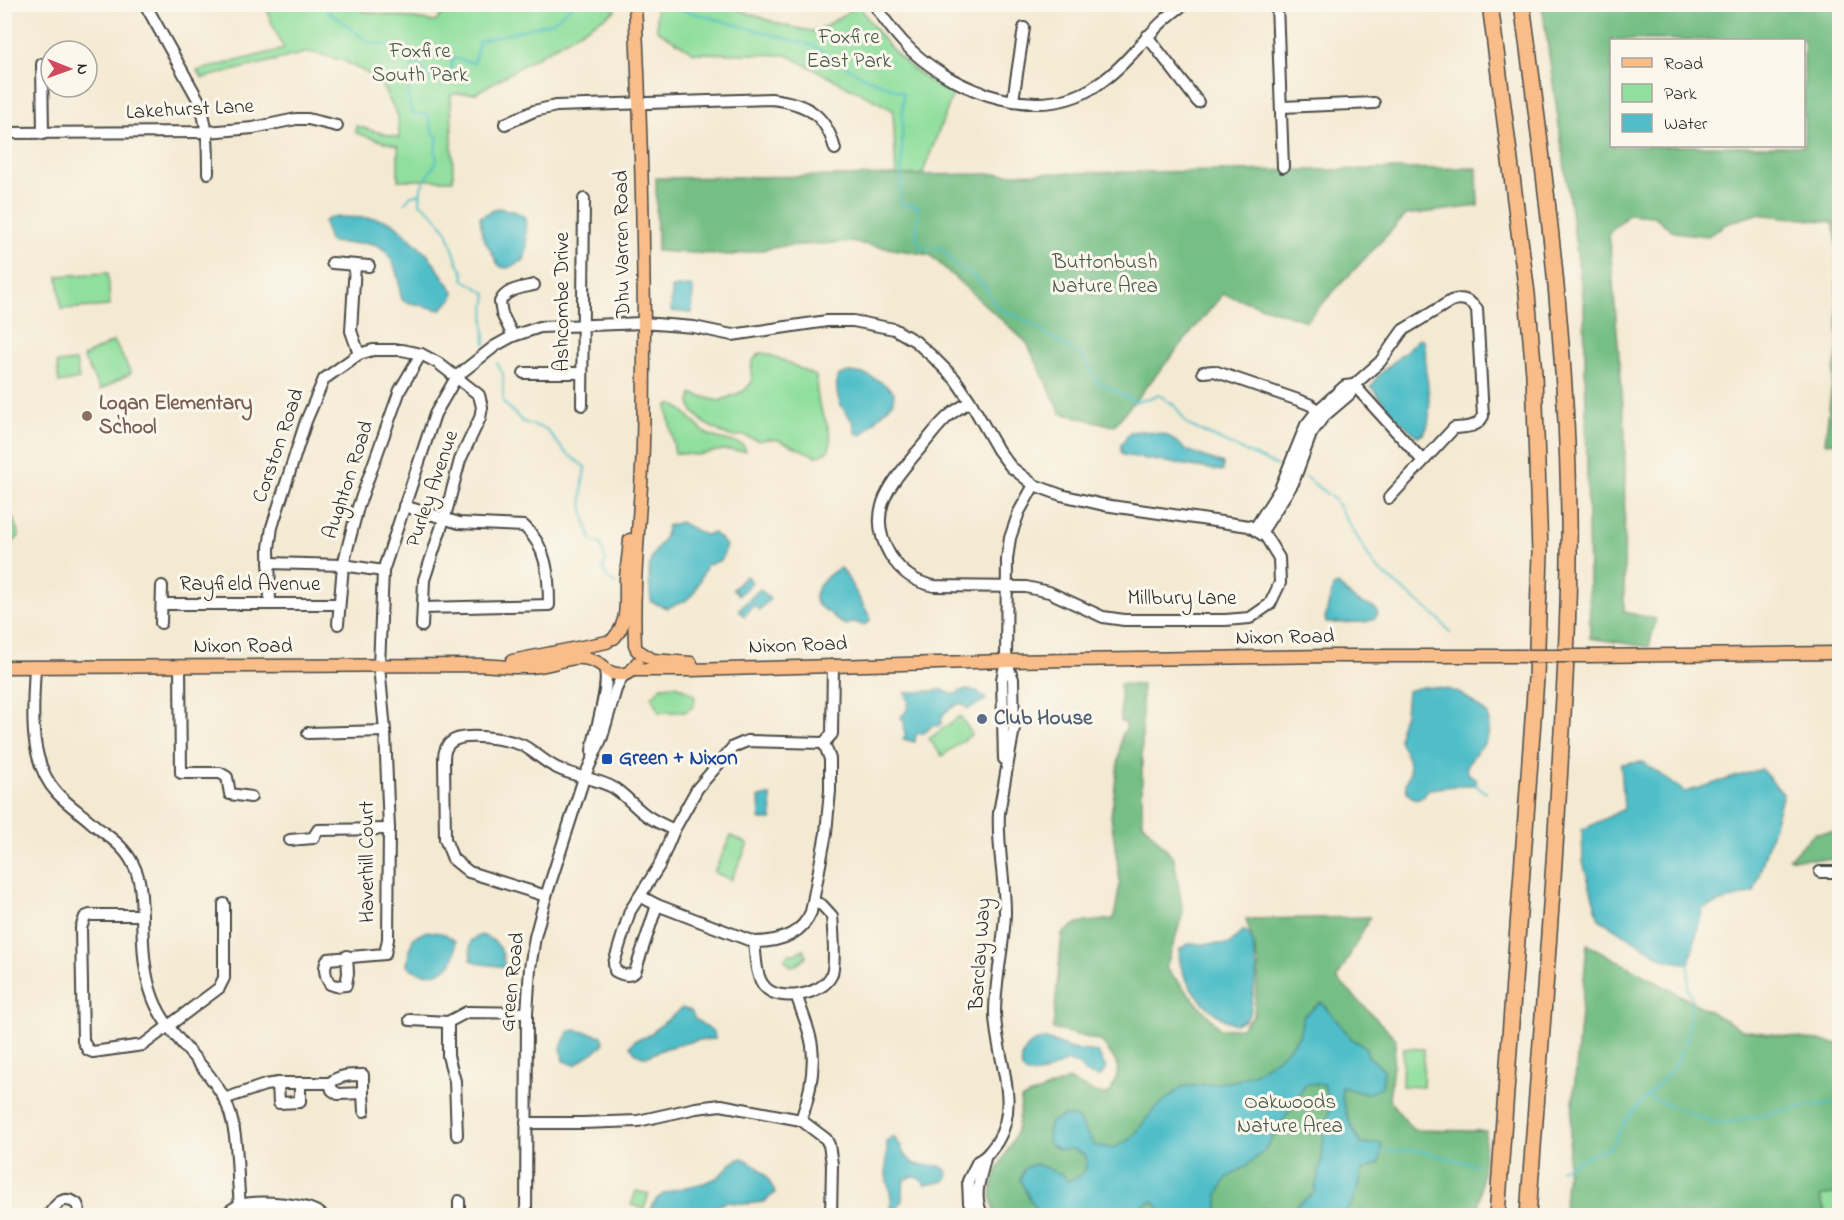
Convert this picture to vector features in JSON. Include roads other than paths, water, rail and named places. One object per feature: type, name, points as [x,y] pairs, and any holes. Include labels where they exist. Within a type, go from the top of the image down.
[{"type":"highway","points":[[1490,4],[1527,294],[1534,374],[1540,542],[1536,678],[1497,1215]]},
{"type":"highway","points":[[1522,4],[1556,266],[1567,426],[1569,518],[1565,678],[1557,816],[1528,1215]]},
{"type":"main road","name":"Dhu Varren Road","points":[[635,4],[640,103],[643,323],[643,447],[636,648]]},
{"type":"main road","name":"Dhu Varren Road","points":[[611,640],[624,623],[627,614],[627,566],[640,482]]},
{"type":"main road","points":[[625,639],[636,648],[637,663],[630,672],[615,674],[604,668],[601,654],[611,640],[625,639]]},
{"type":"main road","name":"Nixon Road","points":[[481,665],[522,659],[611,640]]},
{"type":"main road","name":"Nixon Road","points":[[636,648],[653,660],[731,668]]},
{"type":"main road","name":"Nixon Road","points":[[630,672],[1006,661],[1334,656],[1839,653]]},
{"type":"main road","name":"Nixon Road","points":[[4,667],[538,666],[580,657],[592,659],[604,668]]},
{"type":"street","points":[[145,4],[199,101],[207,132],[208,173]]},
{"type":"street","points":[[874,4],[905,44],[938,71],[990,96],[1013,100],[1054,101],[1083,93],[1112,74],[1164,19],[1185,4]]},
{"type":"street","points":[[1277,4],[1283,167]]},
{"type":"street","points":[[1013,100],[1024,28]]},
{"type":"street","points":[[1147,36],[1198,102]]},
{"type":"street","points":[[42,99],[43,134]]},
{"type":"street","points":[[505,124],[548,107],[764,99],[799,105],[821,118],[828,128],[835,149]]},
{"type":"street","points":[[1282,107],[1374,103]]},
{"type":"street","name":"Lakehurst Lane","points":[[4,134],[207,132],[253,128],[296,118],[337,126]]},
{"type":"street","name":"Ashcombe Drive","points":[[582,405],[584,199]]},
{"type":"street","points":[[332,263],[369,266]]},
{"type":"street","points":[[355,265],[351,331],[358,354]]},
{"type":"street","points":[[513,336],[501,307],[502,297],[511,291],[534,285]]},
{"type":"street","points":[[457,376],[495,346],[513,336],[540,327],[643,323],[694,327],[732,335],[827,321],[873,324],[894,329],[915,341],[933,357],[955,379],[998,450],[1011,467],[1034,485],[1060,495],[1104,505],[1185,518],[1232,522],[1258,531],[1283,491],[1293,483],[1320,414],[1350,394],[1354,385],[1380,362],[1403,330],[1451,300],[1460,298],[1470,301],[1478,309],[1483,416],[1480,423],[1473,426],[1454,428],[1389,498]]},
{"type":"street","name":"Corston Road","points":[[270,603],[269,564],[272,527],[313,403],[324,379],[358,354],[373,350],[402,350],[422,354],[457,376]]},
{"type":"street","name":"Aughton Road","points":[[338,624],[343,565],[358,507],[400,390],[422,354]]},
{"type":"street","points":[[1211,368],[1311,405],[1320,414]]},
{"type":"street","points":[[524,373],[582,373]]},
{"type":"street","name":"Haverhill Court","points":[[346,957],[385,954],[388,939],[389,829],[385,731],[379,666],[383,571],[435,414],[457,376]]},
{"type":"street","name":"Purley Avenue","points":[[422,626],[424,580],[460,460],[480,418],[482,407],[479,395],[457,376]]},
{"type":"street","points":[[1354,385],[1422,460]]},
{"type":"street","name":"Millbury Lane","points":[[970,401],[945,419],[894,480],[881,508],[882,535],[894,561],[907,575],[920,583],[952,587],[1026,586],[1048,592],[1104,617],[1124,620],[1250,618],[1270,604],[1280,583],[1279,558],[1258,531]]},
{"type":"street","name":"Barclay Way","points":[[980,1215],[976,1189],[985,1158],[1004,1129],[1008,1106],[995,1013],[1005,917],[1005,889],[998,826],[999,806],[1005,784],[1002,679],[1006,661],[1007,559],[1010,538],[1019,512],[1034,485]]},
{"type":"street","points":[[404,506],[459,523],[524,526],[540,544],[547,565],[549,604],[423,608]]},
{"type":"street","points":[[269,564],[343,565],[383,571]]},
{"type":"street","name":"Rayfield Avenue","points":[[162,586],[162,623]]},
{"type":"street","name":"Rayfield Avenue","points":[[162,604],[339,604]]},
{"type":"street","points":[[657,905],[635,972],[623,975],[615,971],[614,963],[630,912],[659,867],[674,830],[697,789],[733,747],[747,741],[824,743],[832,734],[833,665]]},
{"type":"street","points":[[180,666],[181,773],[220,773],[227,777],[230,794],[250,797]]},
{"type":"street","points":[[34,667],[36,754],[42,772],[57,793],[118,843],[132,860],[140,876],[143,958],[153,1000],[168,1025],[215,1083],[224,1100],[232,1122],[240,1205]]},
{"type":"street","name":"Green Road","points":[[591,760],[594,735],[606,687],[604,668]]},
{"type":"street","name":"Green Road","points":[[526,1215],[527,1013],[535,937],[584,778],[602,737],[616,689],[622,677],[630,672]]},
{"type":"street","points":[[308,733],[385,731]]},
{"type":"street","points":[[546,896],[469,872],[453,859],[445,839],[444,751],[448,744],[462,737],[498,738],[525,747],[556,768],[610,786],[626,795],[642,812],[674,830]]},
{"type":"street","points":[[640,896],[657,905],[754,942],[778,941],[797,932],[807,924],[814,902],[826,833],[830,791],[830,759],[824,743]]},
{"type":"street","points":[[290,840],[313,838],[318,830],[389,829]]},
{"type":"street","points":[[1820,872],[1839,872]]},
{"type":"street","points":[[754,942],[760,980],[765,989],[784,996],[797,997],[824,984],[831,976],[833,967],[832,916],[822,905],[814,902]]},
{"type":"street","points":[[142,915],[90,915],[83,920],[81,928],[83,1041],[88,1050],[93,1052],[143,1045],[219,988],[224,978],[224,904]]},
{"type":"street","points":[[797,997],[812,1045],[812,1071],[807,1102],[801,1120]]},
{"type":"street","points":[[410,1020],[448,1022],[467,1012],[527,1013]]},
{"type":"street","points":[[448,1022],[448,1056],[455,1081],[457,1135]]},
{"type":"street","points":[[224,1100],[264,1085],[330,1083],[342,1076],[363,1075],[364,1111]]},
{"type":"street","points":[[278,1083],[279,1103],[300,1102],[300,1083]]},
{"type":"street","points":[[330,1083],[332,1090],[338,1094],[363,1093]]},
{"type":"street","points":[[526,1123],[638,1121],[721,1105],[801,1120],[826,1139],[829,1145],[832,1164],[831,1215]]},
{"type":"street","points":[[48,1215],[56,1204],[67,1199],[77,1204],[79,1209],[77,1215]]},
{"type":"street","points":[[459,1201],[459,1215]]},
{"type":"street","points":[[224,1215],[240,1205],[268,1203],[297,1204],[323,1215]]},
{"type":"water","points":[[498,208],[516,212],[525,217],[527,248],[524,260],[507,268],[498,264],[482,235],[480,217]]},
{"type":"water","points":[[335,217],[375,218],[392,222],[428,255],[454,292],[453,298],[440,310],[403,301],[394,265],[388,254],[373,244],[329,241],[324,222]]},
{"type":"water","points":[[693,287],[692,313],[671,311],[672,288]]},
{"type":"water","points":[[1419,339],[1423,340],[1425,345],[1429,418],[1423,434],[1417,436],[1395,416],[1371,387],[1379,375]]},
{"type":"water","points":[[850,372],[873,378],[894,392],[893,402],[862,435],[855,433],[852,421],[842,407],[838,396],[837,377]]},
{"type":"water","points":[[1143,431],[1167,435],[1187,450],[1223,464],[1223,471],[1123,455],[1121,445],[1130,432]]},
{"type":"water","points":[[680,522],[704,535],[714,533],[726,545],[722,560],[707,565],[694,593],[685,601],[667,608],[651,602],[650,565],[667,526]]},
{"type":"water","points":[[840,568],[870,617],[870,621],[865,624],[854,622],[846,625],[816,602],[816,591],[819,586],[829,575]]},
{"type":"water","points":[[746,576],[752,582],[739,595],[733,589]]},
{"type":"water","points":[[1338,585],[1355,600],[1375,608],[1378,614],[1374,619],[1365,622],[1326,623],[1325,618],[1333,587]]},
{"type":"water","points":[[760,589],[770,599],[759,610],[754,605],[744,616],[738,610]]},
{"type":"water","points":[[1422,687],[1452,690],[1465,696],[1488,715],[1489,726],[1486,740],[1470,760],[1466,769],[1476,779],[1476,785],[1429,789],[1423,797],[1414,799],[1407,793],[1406,783],[1410,772],[1408,759],[1399,740],[1407,691]]},
{"type":"water","points":[[943,690],[953,695],[963,690],[978,691],[980,696],[986,700],[968,709],[962,703],[956,705],[945,713],[942,723],[938,726],[933,725],[924,733],[916,734],[915,742],[903,739],[906,734],[903,729],[905,724],[901,717],[907,710],[909,701],[905,693]]},
{"type":"water","points":[[1643,762],[1685,792],[1761,769],[1783,794],[1754,892],[1703,908],[1689,964],[1666,960],[1599,919],[1583,862],[1582,830],[1624,809],[1621,764]]},
{"type":"water","points":[[771,796],[772,820],[760,820],[759,797]]},
{"type":"water","points":[[1244,930],[1251,936],[1257,969],[1250,1014],[1245,1020],[1235,1024],[1215,1013],[1196,994],[1183,971],[1180,949],[1188,944],[1229,944]]},
{"type":"water","points":[[427,931],[445,934],[455,941],[453,960],[448,967],[433,973],[416,971],[407,966],[409,950],[414,937]]},
{"type":"water","points":[[481,935],[492,940],[499,947],[504,967],[471,960],[471,940]]},
{"type":"water","points":[[1321,1002],[1352,1039],[1365,1047],[1368,1056],[1384,1070],[1382,1087],[1366,1094],[1342,1087],[1345,1110],[1361,1144],[1382,1143],[1380,1162],[1362,1171],[1356,1195],[1343,1215],[1249,1215],[1263,1208],[1291,1209],[1314,1193],[1330,1108],[1324,1084],[1306,1084],[1265,1150],[1245,1167],[1227,1178],[1218,1194],[1218,1213],[1223,1215],[1165,1215],[1153,1201],[1136,1210],[1134,1215],[1048,1215],[1035,1209],[1020,1180],[1025,1168],[1035,1164],[1062,1174],[1067,1181],[1078,1177],[1086,1169],[1086,1156],[1073,1149],[1059,1150],[1048,1143],[1049,1123],[1064,1116],[1077,1118],[1095,1146],[1113,1148],[1131,1139],[1154,1109],[1182,1087],[1235,1081],[1255,1073],[1285,1052],[1299,1036],[1303,1017]]},
{"type":"water","points":[[682,1008],[691,1011],[695,1019],[714,1032],[715,1039],[698,1040],[666,1048],[646,1057],[637,1054],[630,1046],[635,1040],[646,1037]]},
{"type":"water","points":[[576,1030],[602,1036],[604,1042],[601,1047],[575,1065],[563,1061],[561,1047],[568,1032]]},
{"type":"water","points":[[1046,1039],[1071,1049],[1097,1052],[1106,1068],[1098,1077],[1085,1073],[1080,1066],[1068,1061],[1044,1073],[1027,1074],[1022,1069],[1024,1052],[1031,1044]]},
{"type":"water","points":[[893,1136],[903,1153],[914,1164],[940,1166],[947,1171],[948,1175],[945,1181],[926,1185],[916,1177],[904,1180],[902,1200],[896,1210],[891,1208],[886,1176],[887,1141]]},
{"type":"water","points":[[742,1158],[766,1176],[775,1193],[764,1202],[746,1204],[727,1202],[692,1215],[650,1215],[658,1198],[666,1193],[716,1178]]},
{"type":"waterway","points":[[319,4],[368,42],[402,48],[432,79],[453,80],[452,58],[474,63],[479,41],[553,22],[574,4]]},
{"type":"waterway","points":[[676,4],[679,9],[814,46],[858,74],[903,93],[901,202],[902,206],[911,205],[919,208],[917,233],[920,248],[942,249],[949,255],[954,265],[973,276],[986,288],[995,305],[1021,318],[1082,356],[1098,382],[1136,402],[1159,395],[1174,405],[1188,425],[1277,466]]},
{"type":"waterway","points":[[414,61],[409,87],[412,113],[428,115],[432,131],[438,138],[435,150],[437,161],[421,187],[420,203],[435,215],[447,231],[464,274],[463,279],[487,294],[484,317],[485,344]]},
{"type":"waterway","points":[[405,203],[411,195],[419,194]]},
{"type":"waterway","points":[[497,363],[503,374],[503,402],[523,422],[546,429],[565,452],[585,467],[582,505],[586,522],[592,541],[600,543],[606,561],[603,568],[607,578],[616,584]]},
{"type":"waterway","points":[[1305,477],[1335,500],[1375,567],[1438,618],[1450,632]]},
{"type":"waterway","points":[[1474,784],[1486,793]]},
{"type":"waterway","points":[[1687,962],[1689,964],[1688,987],[1692,1000],[1687,1039],[1674,1068],[1646,1097],[1720,1124],[1807,1106],[1840,1103]]},
{"type":"waterway","points":[[1560,1169],[1611,1146],[1626,1120],[1646,1097]]},
{"type":"waterway","points":[[1381,1152],[1416,1150],[1476,1165]]},
{"type":"place","name":"Logan Elementary School","points":[[87,416]]},
{"type":"place","name":"Club House","points":[[982,719]]},
{"type":"place","name":"Green + Nixon","points":[[607,759]]},
{"type":"park label","name":"Foxfire East Park","points":[[849,50]]},
{"type":"park label","name":"Foxfire South Park","points":[[420,64]]},
{"type":"park label","name":"Buttonbush Nature Area","points":[[1105,275]]},
{"type":"park label","name":"Oakwoods Nature Area","points":[[1290,1115]]}]
